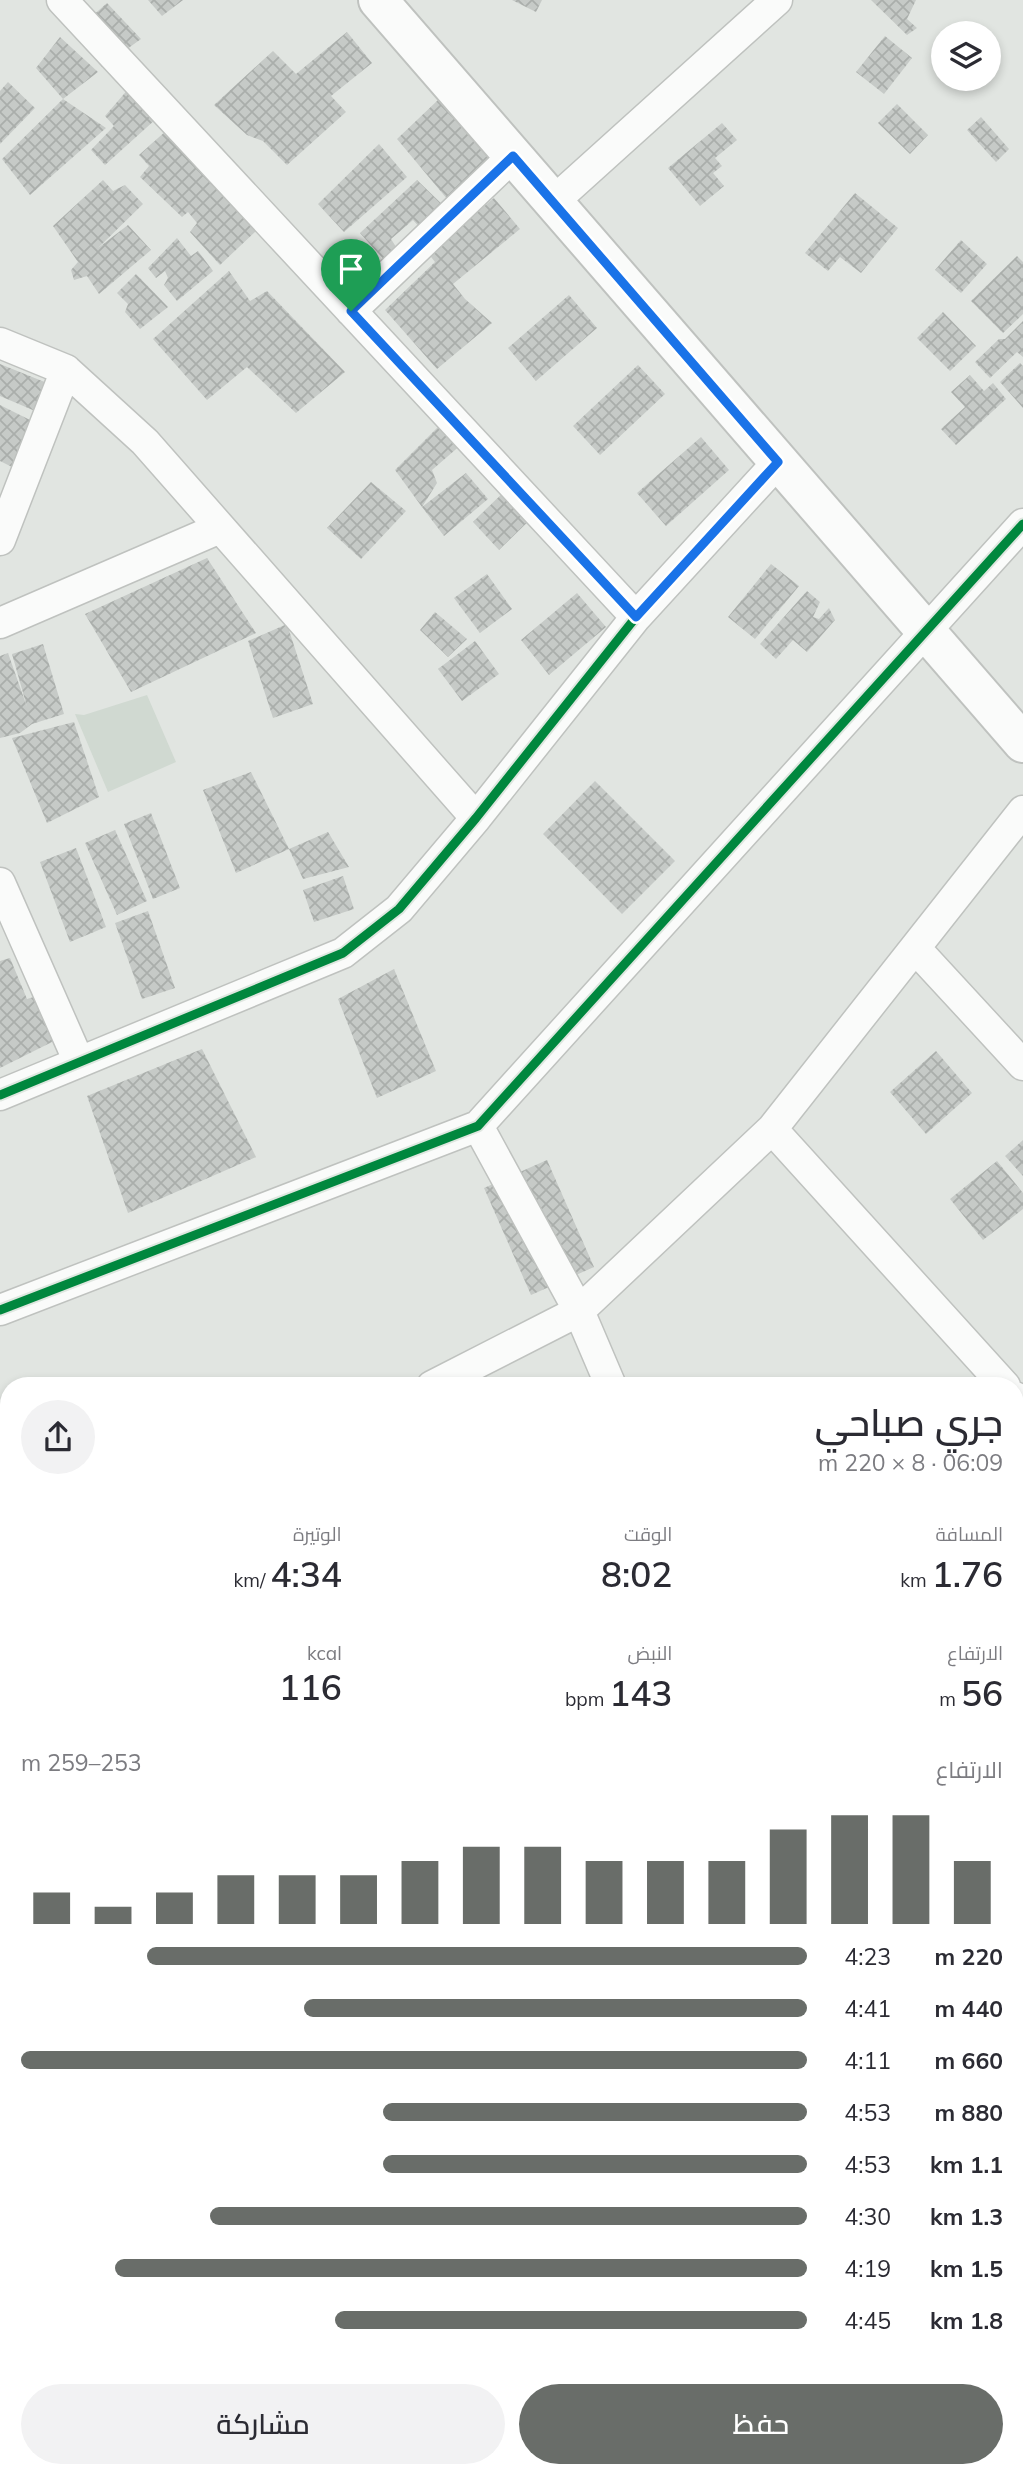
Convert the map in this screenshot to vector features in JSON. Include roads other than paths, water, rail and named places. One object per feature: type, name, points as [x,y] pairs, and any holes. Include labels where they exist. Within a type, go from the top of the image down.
[{"type":"street","points":[[62,0],[636,617]]},
{"type":"street","points":[[378,0],[1023,743]]},
{"type":"street","points":[[552,202],[778,0]]},
{"type":"street","points":[[351,311],[513,156]]},
{"type":"street","points":[[0,343],[66,370],[145,442],[476,818]]},
{"type":"street","points":[[0,540],[66,370]]},
{"type":"street","points":[[0,1095],[343,953],[399,909],[476,818],[636,617],[778,462]]},
{"type":"street","points":[[0,1310],[478,1126],[1023,524]]},
{"type":"street","points":[[0,623],[220,528]]},
{"type":"street","points":[[450,1377],[579,1311],[772,1129],[1023,811]]},
{"type":"street","points":[[0,883],[79,1062]]},
{"type":"street","points":[[915,948],[1023,1065]]},
{"type":"street","points":[[478,1126],[579,1311],[607,1377]]},
{"type":"street","points":[[772,1129],[997,1377]]}]
